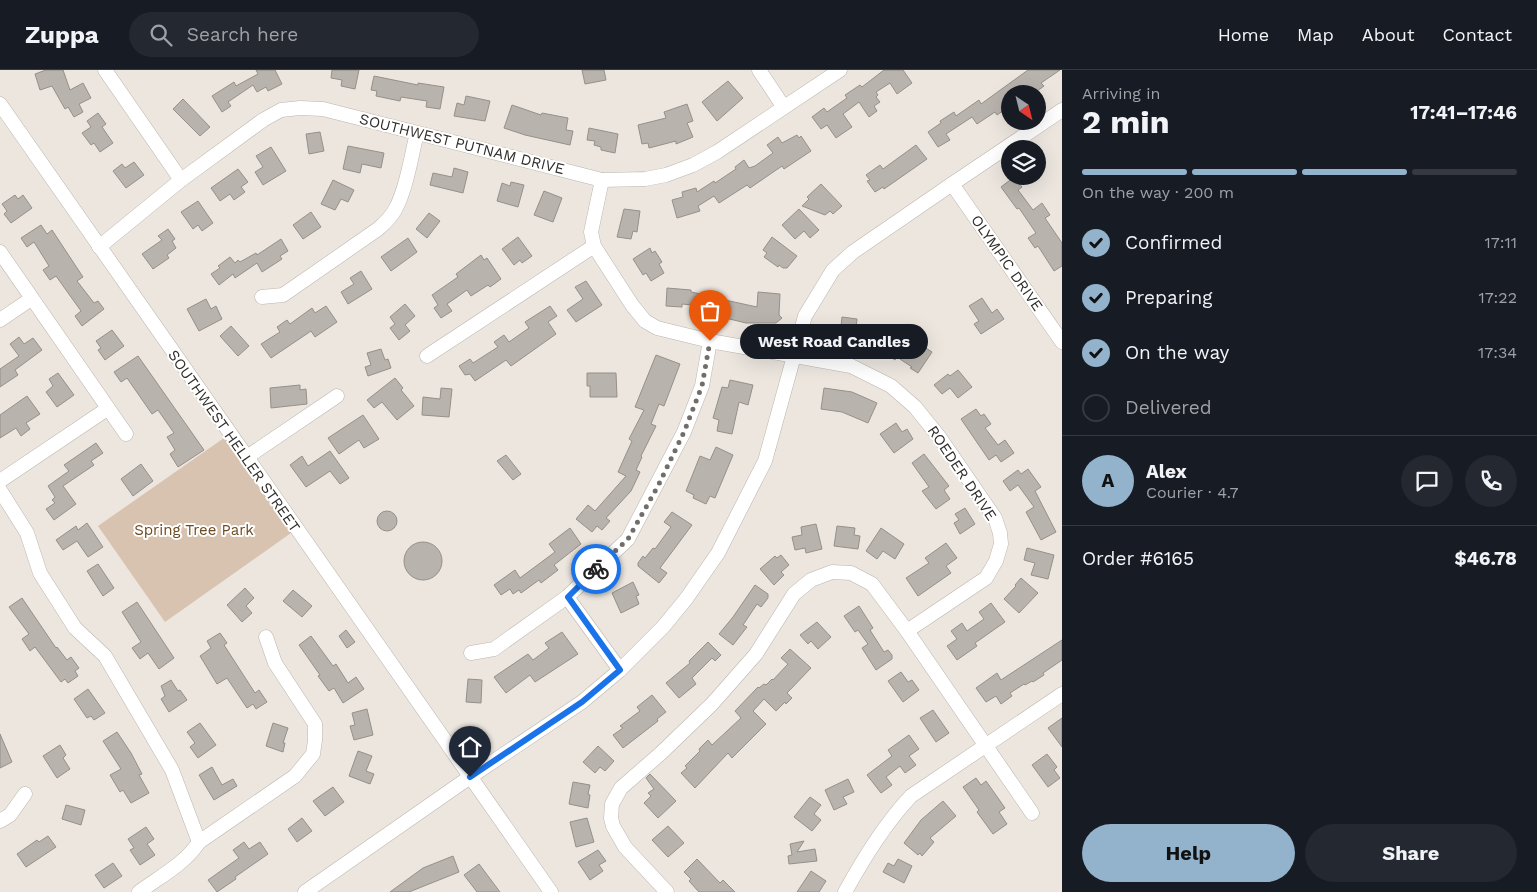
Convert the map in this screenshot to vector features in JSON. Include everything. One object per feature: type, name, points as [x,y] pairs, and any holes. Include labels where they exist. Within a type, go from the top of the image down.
[{"type":"street","points":[[105,70],[181,180]]},
{"type":"street","points":[[759,70],[783,106]]},
{"type":"street","name":"SOUTHWEST PUTNAM DRIVE","points":[[99,247],[181,180],[263,120],[281,110],[300,108],[323,109],[602,180],[645,179],[666,175],[693,165],[717,152],[783,106],[840,70]]},
{"type":"street","name":"SOUTHWEST HELLER STREET","points":[[0,104],[550,892]]},
{"type":"street","points":[[305,892],[470,777],[582,702],[620,670],[686,599],[718,553],[765,461],[805,316],[833,270],[853,252],[1062,110]]},
{"type":"street","points":[[262,297],[283,295],[378,229],[387,220],[401,196],[417,133]]},
{"type":"street","points":[[427,356],[594,246],[590,232],[602,180]]},
{"type":"street","name":"OLYMPIC DRIVE","points":[[952,184],[1062,342]]},
{"type":"street","name":"ROEDER DRIVE","points":[[594,246],[632,306],[645,321],[658,328],[710,341],[851,366],[891,386],[915,407],[940,438],[995,518],[1001,544],[996,561],[986,578],[907,631]]},
{"type":"street","points":[[0,252],[126,434]]},
{"type":"street","points":[[0,320],[31,299]]},
{"type":"street","points":[[471,653],[494,649],[568,597],[628,539],[684,432],[702,386],[710,341]]},
{"type":"street","points":[[247,457],[337,396]]},
{"type":"street","points":[[0,481],[108,409]]},
{"type":"street","points":[[0,490],[27,533],[40,573],[75,628],[105,656],[172,770],[199,842]]},
{"type":"street","points":[[668,892],[625,847],[613,826],[611,818],[612,804],[620,788],[660,754],[712,704],[750,661],[794,594],[812,580],[832,572],[851,574],[872,584],[907,631],[1032,813]]},
{"type":"street","points":[[568,597],[620,670]]},
{"type":"street","points":[[138,892],[193,852],[199,842],[296,776],[313,754],[315,724],[275,664],[266,637]]},
{"type":"street","points":[[844,892],[892,816],[911,796],[1062,694]]},
{"type":"street","points":[[0,821],[10,815],[25,794]]},
{"type":"green space","name":"Spring Tree Park","points":[[224,438],[291,533],[165,622],[98,526]]},
{"type":"building","points":[[46,70],[63,70],[70,90],[83,83],[91,98],[79,104],[83,112],[74,117],[68,107],[65,109],[52,86],[40,90],[35,74]]},
{"type":"building","points":[[256,70],[275,70],[282,84],[268,91],[266,87],[257,92],[253,85],[228,102],[231,106],[222,112],[212,96],[234,82],[236,86],[258,74]]},
{"type":"building","points":[[332,70],[359,70],[355,89],[341,86],[342,80],[331,78]]},
{"type":"building","points":[[582,70],[604,70],[606,80],[585,84]]},
{"type":"building","points":[[884,70],[903,70],[912,83],[897,94],[890,83],[876,92],[878,95],[876,97],[880,102],[874,106],[877,111],[869,117],[859,102],[843,114],[852,127],[836,138],[827,125],[821,129],[812,117],[824,108],[827,112],[847,98],[845,95],[860,85],[862,87]]},
{"type":"building","points":[[1028,70],[1060,70],[1041,83],[1043,85],[1007,85]]},
{"type":"building","points":[[374,76],[418,85],[418,83],[444,87],[440,109],[426,107],[427,101],[401,97],[400,101],[376,96],[377,91],[371,90]]},
{"type":"building","points":[[728,81],[743,98],[717,121],[702,102]]},
{"type":"building","points":[[1001,90],[1001,112],[997,115],[995,112],[977,124],[972,117],[946,134],[950,140],[938,147],[928,132],[954,112],[956,116],[979,100],[981,104]]},
{"type":"building","points":[[466,96],[490,101],[485,121],[454,116],[457,103],[464,105]]},
{"type":"building","points":[[183,99],[210,127],[200,136],[173,109]]},
{"type":"building","points":[[687,104],[693,121],[687,123],[693,137],[676,144],[676,141],[649,148],[648,143],[642,144],[638,125],[666,118],[664,112]]},
{"type":"building","points":[[512,105],[541,115],[542,113],[568,118],[566,130],[573,131],[570,145],[525,135],[504,128]]},
{"type":"building","points":[[98,113],[106,124],[102,127],[113,143],[100,152],[94,143],[91,145],[82,133],[91,127],[87,121]]},
{"type":"building","points":[[589,128],[618,134],[615,153],[601,150],[601,147],[594,145],[595,141],[587,140]]},
{"type":"building","points":[[320,132],[324,151],[309,154],[306,134]]},
{"type":"building","points":[[797,135],[799,138],[801,136],[811,151],[784,169],[782,166],[750,188],[747,185],[719,203],[714,196],[698,206],[700,211],[677,218],[672,200],[683,197],[682,192],[696,188],[697,192],[714,181],[715,183],[736,169],[735,167],[744,160],[749,168],[755,166],[773,153],[767,145],[778,137],[782,143]]},
{"type":"building","points":[[916,145],[927,159],[884,189],[883,187],[875,192],[867,181],[870,180],[866,175],[880,165],[883,169]]},
{"type":"building","points":[[348,146],[384,153],[381,168],[362,164],[360,173],[343,169]]},
{"type":"building","points":[[271,147],[286,171],[263,185],[255,172],[263,167],[256,156]]},
{"type":"building","points":[[134,162],[144,175],[126,188],[113,171],[122,164],[125,168]]},
{"type":"building","points":[[454,168],[468,172],[463,193],[430,185],[433,173],[452,177]]},
{"type":"building","points":[[238,169],[248,182],[241,187],[245,192],[234,200],[230,194],[220,201],[211,188]]},
{"type":"building","points":[[333,180],[354,190],[348,202],[341,199],[335,210],[321,204]]},
{"type":"building","points":[[511,182],[524,185],[518,207],[497,201],[502,183],[510,186]]},
{"type":"building","points":[[821,184],[842,206],[833,214],[830,211],[825,215],[802,206],[809,199],[807,197]]},
{"type":"building","points":[[1004,185],[1020,185],[1022,187],[1018,190],[1033,210],[1042,203],[1050,215],[1045,218],[1062,243],[1062,266],[1054,271],[1038,246],[1035,248],[1028,238],[1036,233],[1019,208],[1017,209],[1001,187]]},
{"type":"building","points":[[544,191],[562,198],[553,222],[534,215]]},
{"type":"building","points":[[15,195],[18,199],[23,195],[32,208],[11,223],[4,214],[7,211],[2,204]]},
{"type":"building","points":[[198,201],[213,223],[202,231],[198,225],[193,229],[181,212]]},
{"type":"building","points":[[624,209],[640,211],[637,232],[633,231],[631,239],[617,237]]},
{"type":"building","points":[[799,209],[819,230],[810,238],[804,231],[795,239],[782,225]]},
{"type":"building","points":[[311,212],[321,227],[303,239],[293,225]]},
{"type":"building","points":[[429,213],[440,221],[427,238],[416,229]]},
{"type":"building","points":[[41,225],[47,234],[52,230],[83,277],[77,281],[94,303],[98,301],[104,309],[82,326],[75,316],[81,311],[56,276],[50,280],[43,270],[49,266],[34,242],[27,247],[21,238]]},
{"type":"building","points":[[168,229],[175,239],[172,241],[176,248],[167,255],[169,258],[153,269],[142,254],[162,240],[158,236]]},
{"type":"building","points":[[518,237],[532,256],[522,263],[520,260],[514,265],[502,249]]},
{"type":"building","points":[[772,237],[797,256],[787,268],[779,265],[778,267],[764,257],[767,253],[763,250]]},
{"type":"building","points":[[408,238],[417,252],[391,271],[381,257]]},
{"type":"building","points":[[281,239],[288,251],[280,256],[282,259],[262,272],[257,263],[235,278],[233,274],[219,285],[211,274],[220,268],[218,266],[230,257],[235,263],[238,260],[240,262],[256,253],[257,255]]},
{"type":"building","points":[[650,248],[652,253],[655,251],[662,262],[659,264],[664,273],[651,281],[646,273],[643,275],[633,259]]},
{"type":"building","points":[[481,255],[484,260],[487,258],[501,279],[490,287],[488,285],[471,296],[467,290],[447,304],[452,311],[441,318],[434,308],[438,305],[432,295],[458,277],[456,274]]},
{"type":"building","points":[[361,271],[372,289],[348,304],[341,292],[354,284],[350,278]]},
{"type":"building","points":[[586,281],[602,305],[576,322],[567,310],[583,299],[575,287]]},
{"type":"building","points":[[667,288],[691,290],[691,292],[757,307],[758,292],[780,294],[779,315],[782,318],[776,323],[746,323],[701,312],[702,306],[682,304],[682,307],[666,306]]},
{"type":"building","points":[[982,298],[992,313],[997,309],[1004,319],[981,334],[974,324],[979,321],[969,306]]},
{"type":"building","points":[[206,299],[211,309],[216,306],[222,319],[199,331],[187,309]]},
{"type":"building","points":[[405,304],[415,316],[405,325],[410,331],[399,340],[390,328],[395,324],[390,317]]},
{"type":"building","points":[[326,306],[337,322],[315,337],[311,331],[271,358],[261,344],[280,332],[277,327],[287,320],[290,324],[312,308],[315,313]]},
{"type":"building","points":[[550,306],[557,316],[548,322],[556,334],[511,366],[506,360],[475,381],[470,374],[465,375],[459,366],[470,359],[473,363],[498,347],[494,342],[504,335],[509,342],[529,328],[525,322]]},
{"type":"building","points":[[842,317],[857,319],[856,328],[859,329],[858,340],[840,336]]},
{"type":"building","points":[[231,326],[249,346],[238,356],[220,336]]},
{"type":"building","points":[[887,326],[932,352],[918,373],[897,357],[895,360],[886,354],[890,348],[878,340]]},
{"type":"building","points":[[112,330],[124,346],[105,360],[98,350],[101,348],[96,341]]},
{"type":"building","points":[[19,337],[24,344],[33,338],[42,350],[15,370],[18,375],[0,387],[0,369],[19,356],[10,344]]},
{"type":"building","points":[[381,349],[385,360],[388,359],[391,368],[368,376],[365,367],[371,365],[367,353]]},
{"type":"building","points":[[656,355],[680,364],[664,406],[659,404],[651,424],[656,426],[641,456],[636,470],[640,472],[631,491],[606,518],[610,521],[602,530],[597,526],[592,532],[576,519],[588,505],[595,511],[626,476],[618,472],[632,441],[629,439],[644,410],[635,407]]},
{"type":"building","points":[[138,356],[204,450],[178,467],[170,454],[175,450],[167,437],[174,433],[158,410],[152,414],[127,378],[121,382],[114,372]]},
{"type":"building","points":[[958,370],[972,387],[958,398],[950,388],[942,394],[934,385],[948,374],[950,376]]},
{"type":"building","points":[[58,373],[74,395],[57,407],[46,392],[53,386],[49,379]]},
{"type":"building","points":[[587,373],[616,373],[617,397],[590,397],[590,386],[587,386]]},
{"type":"building","points":[[395,378],[403,388],[401,390],[414,406],[397,420],[382,402],[374,408],[367,400]]},
{"type":"building","points":[[730,380],[753,385],[748,405],[739,402],[732,434],[717,431],[719,420],[713,418],[722,387],[728,388]]},
{"type":"building","points":[[300,385],[300,390],[306,389],[307,404],[271,408],[270,388]]},
{"type":"building","points":[[441,388],[452,389],[449,417],[422,415],[423,397],[440,399]]},
{"type":"building","points":[[824,388],[852,392],[877,403],[868,423],[842,412],[821,409]]},
{"type":"building","points":[[27,396],[40,414],[26,423],[30,429],[21,436],[16,428],[0,438],[0,415]]},
{"type":"building","points":[[976,409],[981,416],[984,414],[991,424],[985,428],[998,445],[1005,440],[1014,453],[1001,462],[996,455],[989,460],[961,419]]},
{"type":"building","points":[[363,415],[379,439],[364,448],[359,440],[339,454],[328,438]]},
{"type":"building","points":[[896,423],[902,432],[907,429],[913,439],[894,453],[880,434]]},
{"type":"building","points":[[96,443],[103,453],[91,461],[94,465],[63,486],[76,504],[54,520],[46,509],[55,503],[52,500],[55,497],[48,486],[69,471],[64,465]]},
{"type":"building","points":[[716,447],[733,455],[715,498],[710,496],[706,504],[693,498],[694,495],[686,491],[700,456],[710,460]]},
{"type":"building","points":[[330,451],[349,478],[340,484],[330,471],[306,487],[290,465],[302,456],[308,466]]},
{"type":"building","points":[[924,454],[949,486],[944,490],[950,499],[936,509],[922,491],[929,487],[912,463]]},
{"type":"building","points":[[506,455],[521,474],[513,480],[497,461]]},
{"type":"building","points":[[141,464],[153,481],[133,496],[121,479]]},
{"type":"building","points":[[1028,469],[1041,487],[1035,491],[1056,532],[1041,540],[1026,512],[1034,507],[1018,485],[1010,491],[1003,481],[1018,470],[1021,474]]},
{"type":"building","points":[[965,508],[975,524],[960,534],[954,523],[959,520],[955,514]]},
{"type":"building","points":[[383,511],[391,511],[397,517],[397,525],[391,531],[383,531],[377,525],[377,517]]},
{"type":"building","points":[[672,512],[692,525],[660,568],[667,573],[659,583],[638,566],[638,563],[643,556],[645,558],[653,548],[655,549],[671,527],[664,522]]},
{"type":"building","points":[[87,523],[103,547],[88,557],[77,541],[63,550],[56,540],[76,526],[78,530]]},
{"type":"building","points":[[816,524],[822,549],[806,553],[805,548],[795,550],[792,537],[802,535],[801,527]]},
{"type":"building","points":[[837,526],[855,528],[854,535],[860,536],[858,549],[834,546]]},
{"type":"building","points":[[570,528],[581,544],[554,565],[558,570],[541,583],[539,580],[521,593],[519,590],[513,594],[510,589],[501,595],[494,585],[515,570],[520,578],[555,552],[549,544]]},
{"type":"building","points":[[881,528],[904,544],[895,559],[883,551],[877,559],[866,551]]},
{"type":"building","points":[[423,542],[436,548],[442,561],[436,574],[423,580],[410,574],[404,561],[410,548]]},
{"type":"building","points":[[946,543],[957,558],[946,566],[951,573],[918,596],[906,578],[929,563],[925,558]]},
{"type":"building","points":[[1027,548],[1054,555],[1048,579],[1031,575],[1035,563],[1024,560]]},
{"type":"building","points":[[781,555],[789,565],[781,572],[784,575],[774,585],[760,569],[775,556],[777,558]]},
{"type":"building","points":[[98,564],[114,588],[103,596],[87,571]]},
{"type":"building","points":[[1021,578],[1038,593],[1019,613],[1004,599]]},
{"type":"building","points":[[633,582],[639,595],[636,596],[639,604],[621,613],[612,593]]},
{"type":"building","points":[[755,585],[768,594],[768,598],[761,607],[757,604],[743,625],[747,627],[733,645],[719,634]]},
{"type":"building","points":[[245,588],[254,598],[246,606],[252,613],[242,622],[227,605]]},
{"type":"building","points":[[293,590],[312,606],[302,617],[283,601]]},
{"type":"building","points":[[22,598],[56,648],[67,660],[71,657],[79,668],[75,671],[78,676],[68,683],[65,679],[61,682],[35,647],[30,651],[22,639],[29,634],[9,607]]},
{"type":"building","points":[[137,602],[174,658],[159,669],[148,653],[140,659],[132,648],[141,642],[122,612]]},
{"type":"building","points":[[991,603],[1005,622],[975,643],[977,646],[957,660],[947,646],[957,639],[951,631],[962,623],[967,631],[984,619],[979,612]]},
{"type":"building","points":[[859,606],[873,628],[870,630],[884,652],[888,650],[892,655],[892,659],[876,670],[862,648],[868,644],[858,630],[855,632],[844,616]]},
{"type":"building","points":[[817,622],[831,637],[818,649],[811,641],[808,644],[800,635]]},
{"type":"building","points":[[346,630],[355,642],[347,648],[339,636]]},
{"type":"building","points":[[562,632],[578,654],[535,682],[530,675],[506,693],[494,677],[528,654],[533,660],[549,648],[545,643]]},
{"type":"building","points":[[220,633],[227,643],[224,645],[255,693],[259,690],[267,702],[256,709],[253,704],[247,708],[227,678],[217,684],[200,656],[211,648],[207,641]]},
{"type":"building","points":[[311,636],[333,666],[336,664],[348,683],[356,677],[364,689],[343,703],[334,688],[329,691],[299,645]]},
{"type":"building","points":[[1062,640],[1062,660],[1033,682],[1024,684],[1010,693],[1012,696],[1001,704],[996,696],[986,702],[976,688],[997,673],[1001,680]]},
{"type":"building","points":[[708,642],[721,655],[715,661],[712,658],[692,678],[696,684],[679,698],[666,683],[690,663],[689,661]]},
{"type":"building","points":[[790,649],[811,668],[787,693],[792,698],[776,711],[764,699],[753,711],[766,724],[732,758],[728,753],[695,788],[681,773],[687,768],[685,766],[708,740],[712,745],[741,718],[735,711],[758,687],[766,685],[773,680],[788,664],[781,658]]},
{"type":"building","points":[[901,672],[908,682],[912,680],[919,690],[903,702],[888,681]]},
{"type":"building","points":[[468,679],[482,680],[481,703],[466,702]]},
{"type":"building","points":[[171,680],[187,700],[169,712],[161,699],[165,696],[161,686]]},
{"type":"building","points":[[88,689],[105,713],[94,720],[91,716],[87,718],[74,699]]},
{"type":"building","points":[[652,695],[666,712],[657,719],[658,721],[623,748],[613,735],[623,728],[620,726],[640,711],[637,707]]},
{"type":"building","points":[[367,709],[373,735],[354,740],[350,726],[355,725],[352,713]]},
{"type":"building","points":[[933,710],[949,733],[936,742],[920,718]]},
{"type":"building","points":[[1062,718],[1062,747],[1048,728]]},
{"type":"building","points":[[200,723],[216,745],[198,758],[190,747],[195,743],[187,732]]},
{"type":"building","points":[[273,723],[288,728],[283,743],[285,743],[283,752],[266,746]]},
{"type":"building","points":[[117,732],[131,753],[142,774],[139,775],[149,793],[131,803],[123,790],[120,792],[110,775],[121,769],[103,741]]},
{"type":"building","points":[[0,734],[12,762],[0,768]]},
{"type":"building","points":[[909,735],[919,749],[909,756],[916,765],[905,773],[900,766],[886,777],[892,785],[881,793],[867,775],[892,756],[888,750]]},
{"type":"building","points":[[60,745],[66,755],[63,758],[70,769],[57,778],[43,756]]},
{"type":"building","points":[[598,746],[614,761],[605,771],[600,767],[595,773],[583,762]]},
{"type":"building","points":[[358,751],[372,756],[366,771],[374,774],[370,784],[349,776]]},
{"type":"building","points":[[1047,754],[1057,767],[1054,770],[1060,778],[1048,787],[1032,765]]},
{"type":"building","points":[[212,767],[222,785],[233,779],[237,786],[214,800],[199,775]]},
{"type":"building","points":[[650,774],[676,801],[658,818],[644,803],[651,796],[648,793],[654,789],[646,778]]},
{"type":"building","points":[[976,778],[981,785],[986,781],[1005,808],[999,812],[1007,824],[993,834],[977,812],[979,810],[963,787]]},
{"type":"building","points":[[848,779],[854,792],[843,797],[847,804],[834,810],[825,790]]},
{"type":"building","points":[[573,782],[590,785],[588,808],[569,804]]},
{"type":"building","points":[[333,787],[344,802],[325,816],[313,801]]},
{"type":"building","points":[[810,797],[821,805],[814,814],[821,820],[812,831],[794,817]]},
{"type":"building","points":[[943,801],[956,816],[930,838],[934,842],[922,856],[920,853],[918,855],[904,843],[921,820]]},
{"type":"building","points":[[66,805],[85,810],[81,825],[62,819]]},
{"type":"building","points":[[302,818],[312,831],[297,842],[288,829]]},
{"type":"building","points":[[587,818],[594,842],[576,847],[570,822]]},
{"type":"building","points":[[668,826],[684,843],[668,857],[652,840]]},
{"type":"building","points":[[146,827],[154,839],[147,844],[155,855],[140,865],[130,850],[134,848],[128,839]]},
{"type":"building","points":[[48,836],[56,847],[26,867],[17,854],[37,840],[39,842]]},
{"type":"building","points":[[804,841],[797,852],[815,849],[817,861],[789,864],[788,856],[792,855],[790,844]]},
{"type":"building","points":[[244,842],[249,849],[260,842],[268,854],[217,892],[208,880],[239,858],[233,850]]},
{"type":"building","points":[[598,850],[606,861],[599,865],[603,871],[590,880],[578,862]]},
{"type":"building","points":[[453,856],[459,872],[409,892],[390,892],[423,868]]},
{"type":"building","points":[[697,859],[720,883],[723,880],[735,892],[699,892],[684,872]]},
{"type":"building","points":[[898,859],[912,866],[904,883],[883,872],[888,863],[894,866]]},
{"type":"building","points":[[113,863],[122,876],[104,888],[95,875]]},
{"type":"building","points":[[479,864],[500,892],[477,892],[464,875]]},
{"type":"building","points":[[811,871],[826,881],[819,892],[797,892]]},
{"type":"way so far","points":[[596,569],[628,539],[658,486],[684,432],[702,386],[710,341]]},
{"type":"place","name":"West Road Candles","points":[[710,341]]},
{"type":"route","points":[[470,777],[582,702],[620,670],[568,597],[596,569]]}]
